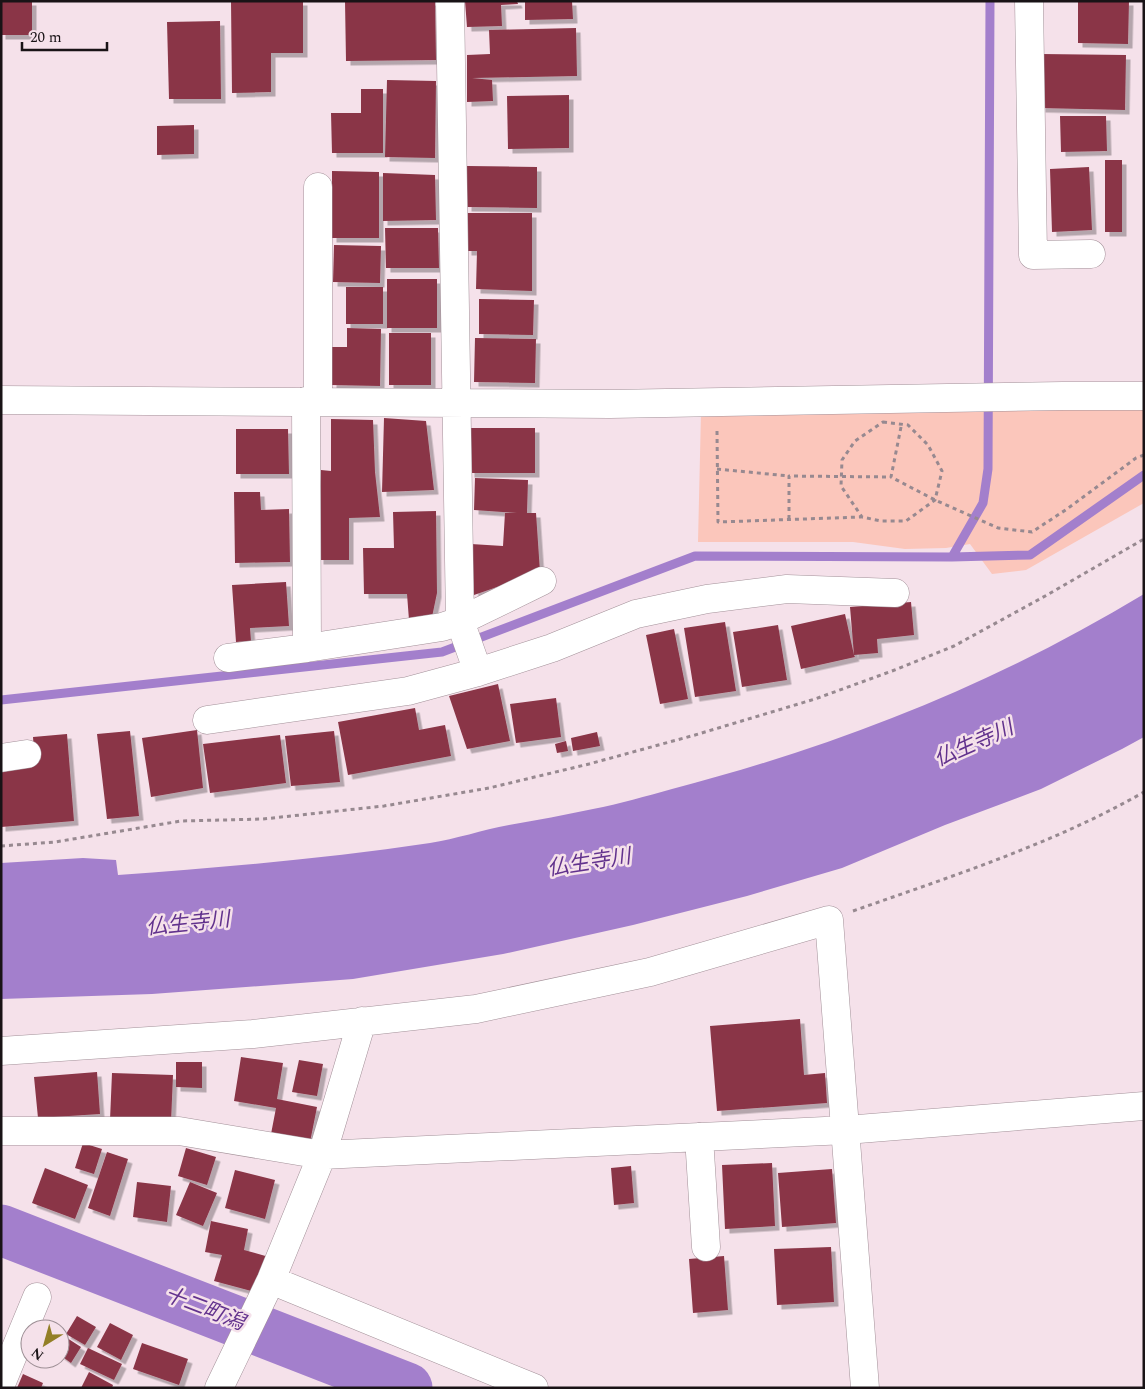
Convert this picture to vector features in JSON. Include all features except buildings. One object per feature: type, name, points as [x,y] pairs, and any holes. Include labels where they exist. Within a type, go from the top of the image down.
[{"type":"street","points":[[450,1],[460,620],[478,672]]},
{"type":"street","points":[[1029,1],[1033,255],[1091,254]]},
{"type":"street","points":[[307,648],[318,187]]},
{"type":"street","points":[[1,400],[716,403],[1144,396]]},
{"type":"street","points":[[228,658],[442,627],[542,581]]},
{"type":"street","points":[[207,720],[408,691],[478,672],[552,648],[636,614],[707,599],[787,589],[896,594]]},
{"type":"street","points":[[1,1051],[253,1034],[476,1009],[650,972],[829,920],[865,1388]]},
{"type":"street","points":[[219,1388],[271,1280],[322,1155],[362,1021]]},
{"type":"street","points":[[1,1132],[178,1131],[322,1155],[846,1130],[1144,1106]]},
{"type":"street","points":[[699,1137],[706,1247]]},
{"type":"street","points":[[271,1280],[534,1388]]},
{"type":"street","points":[[1,1384],[37,1297]]},
{"type":"path","points":[[716,403],[718,522],[862,517],[881,521],[906,521],[935,500],[942,470],[928,445],[908,425],[883,422],[855,440],[842,460],[840,486],[862,517]]},
{"type":"path","points":[[891,477],[901,425]]},
{"type":"path","points":[[717,469],[789,476],[891,477],[935,500],[998,528],[1032,532],[1067,509],[1136,458],[1144,455]]},
{"type":"path","points":[[788,519],[789,476]]},
{"type":"path","points":[[1,846],[55,842],[181,821],[263,819],[384,806],[489,788],[598,761],[815,699],[945,650],[1047,595],[1144,538]]},
{"type":"path","points":[[829,920],[1026,848],[1144,792]]},
{"type":"shaded area","points":[[935,408],[1144,410],[1144,503],[1026,570],[992,574],[970,544],[946,548],[905,549],[853,542],[698,542],[701,413]]},
{"type":"water","name":"仏生寺川","points":[[1144,594],[1144,737],[1041,789],[945,825],[842,868],[747,896],[633,925],[503,954],[353,979],[152,994],[1,999],[1,863],[83,858],[116,860],[118,875],[274,862],[430,843],[499,827],[613,805],[734,772],[795,753],[915,709],[1032,656]]},
{"type":"waterway","points":[[952,557],[983,503],[988,469],[990,1]]},
{"type":"waterway","points":[[1,700],[442,652],[695,556],[952,557],[1030,555],[1144,475]]},
{"type":"waterway","name":"十二町潟","points":[[1,1230],[407,1388]]}]
